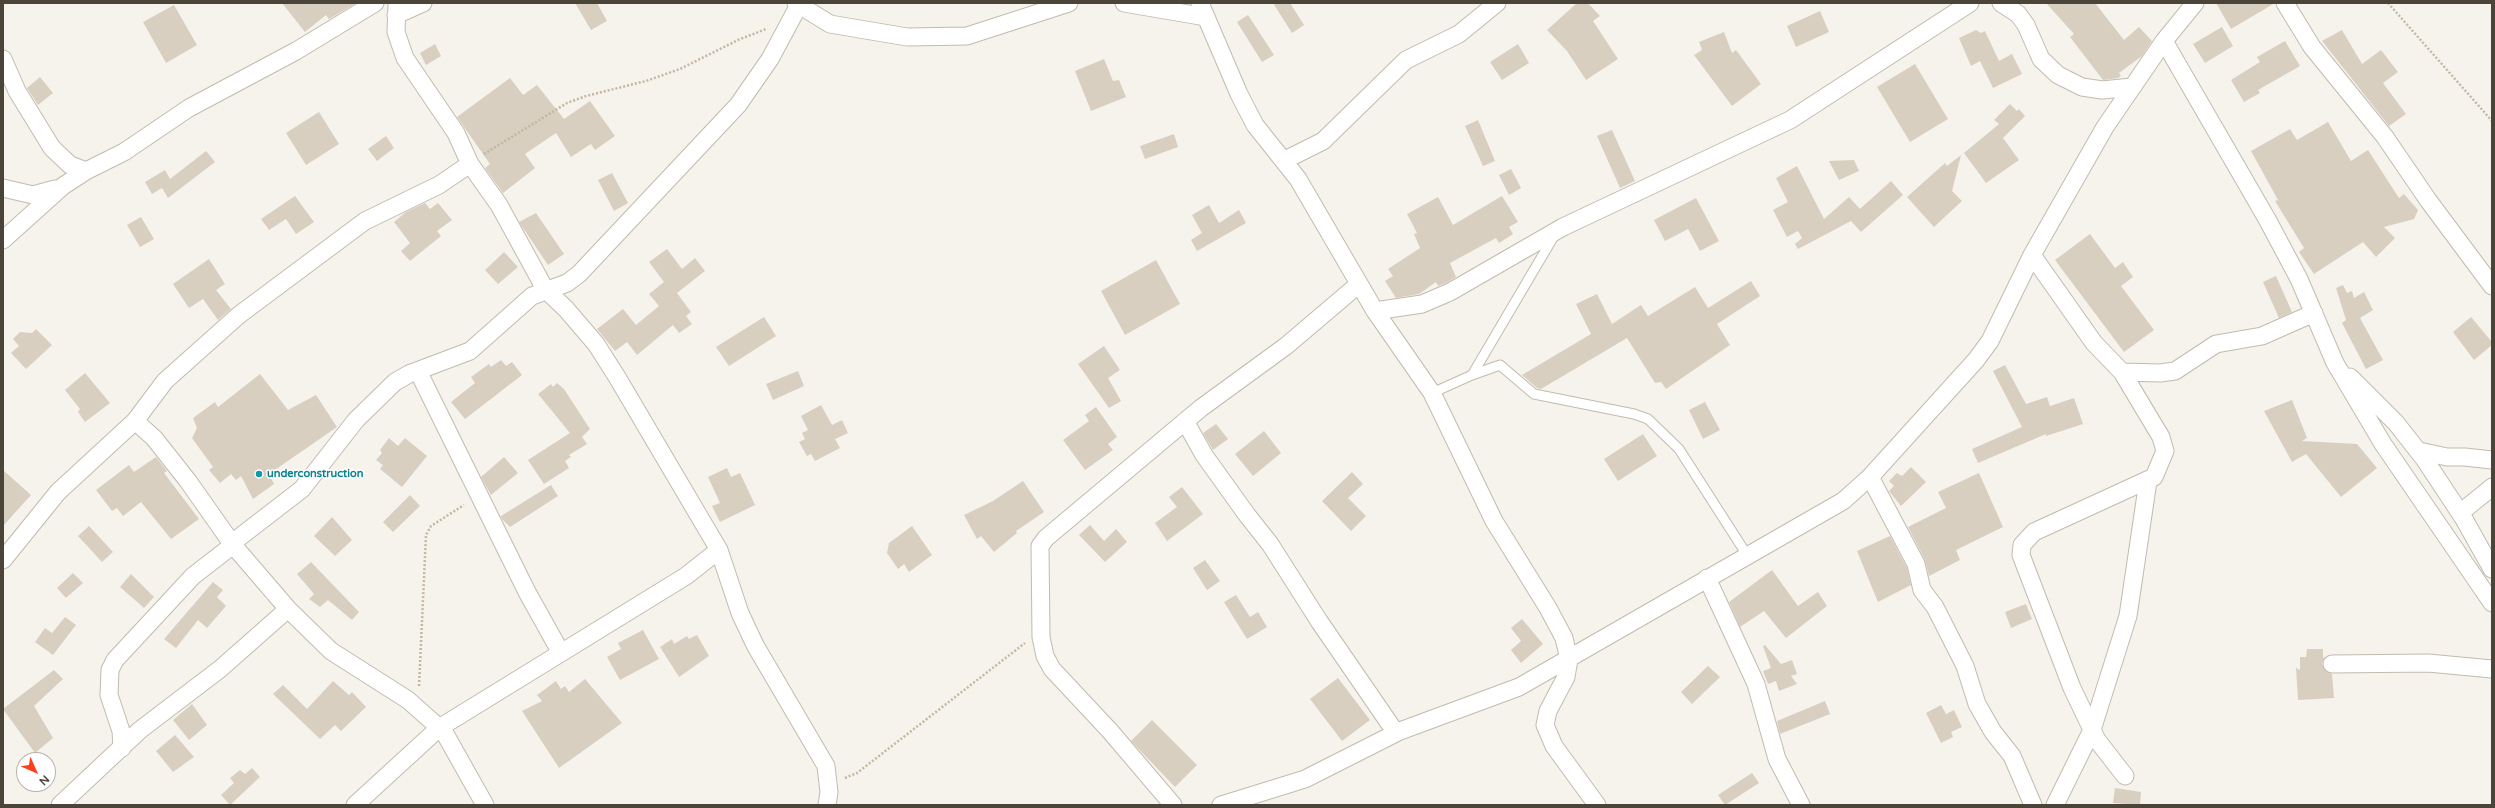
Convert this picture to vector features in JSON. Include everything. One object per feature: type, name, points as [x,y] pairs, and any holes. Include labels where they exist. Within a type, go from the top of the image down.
[{"type":"street","points":[[3,240],[63,186],[86,171],[124,152],[189,108],[296,51],[375,3]]},
{"type":"street","points":[[423,3],[397,9],[396,32],[405,58],[456,133],[470,164],[499,205],[545,289],[596,344],[719,550],[740,612],[755,646],[826,766],[828,800]]},
{"type":"street","points":[[122,748],[121,731],[109,695],[110,670],[115,660],[193,576],[302,489],[356,420],[396,382],[418,371],[470,351],[532,296],[545,289],[566,283],[579,274],[738,105],[770,59],[797,7],[830,24],[907,37],[967,36],[1069,3]]},
{"type":"street","points":[[1124,3],[1203,10],[1239,94],[1255,125],[1285,160],[1374,311],[1432,393],[1494,521],[1548,608],[1564,638],[1569,659],[1566,677],[1548,711],[1545,725],[1554,746],[1597,805]]},
{"type":"street","points":[[1285,160],[1323,141],[1406,60],[1459,34],[1497,3]]},
{"type":"street","points":[[1374,311],[1422,304],[1450,292],[1556,231],[1790,120],[1970,3]]},
{"type":"street","points":[[2000,3],[2022,20],[2041,59],[2058,75],[2082,87],[2102,90],[2132,87]]},
{"type":"street","points":[[1222,805],[1305,779],[1332,767],[1396,733],[1519,687],[1706,578],[1843,501],[1870,477],[1976,360],[1990,341],[2032,255],[2105,127],[2164,41],[2195,3]]},
{"type":"street","points":[[2285,3],[2312,47],[2385,137],[2428,200],[2492,286]]},
{"type":"street","points":[[2164,41],[2267,219],[2314,313],[2335,363],[2383,444],[2492,603]]},
{"type":"street","points":[[3,59],[17,91],[52,148],[70,165],[86,171]]},
{"type":"street","points":[[3,560],[58,492],[135,421],[165,381],[239,315],[308,261],[365,221],[382,210],[408,202],[440,185],[470,164]]},
{"type":"street","points":[[3,188],[33,195],[63,186]]},
{"type":"street","points":[[2032,255],[2094,342],[2122,372],[2161,437],[2165,451],[2159,469],[2154,477],[2148,481],[2034,532],[2022,545],[2021,555],[2072,688],[2092,730],[2125,776]]},
{"type":"street","points":[[1173,805],[1110,730],[1052,669],[1044,656],[1041,631],[1040,546],[1046,538],[1185,421],[1286,346],[1359,284]]},
{"type":"street","points":[[2122,372],[2160,373],[2175,371],[2216,344],[2262,336],[2314,313]]},
{"type":"street","points":[[2335,363],[2375,401],[2418,451],[2460,513],[2492,569]]},
{"type":"street","points":[[418,371],[527,592],[562,653]]},
{"type":"street","points":[[135,421],[147,430],[159,444],[232,544],[288,609],[331,651],[417,708],[439,728],[450,741],[485,805]]},
{"type":"street","points":[[1185,421],[1204,454],[1247,515],[1270,544],[1319,621],[1396,733]]},
{"type":"street","points":[[2418,451],[2447,457],[2465,456],[2492,460]]},
{"type":"street","points":[[1870,477],[1916,564],[1922,590],[1935,607],[1965,666],[1977,704],[1993,732],[2012,756],[2033,805]]},
{"type":"street","points":[[2055,805],[2092,730],[2128,616],[2148,481]]},
{"type":"street","points":[[2460,513],[2492,487]]},
{"type":"street","points":[[355,805],[439,728],[686,576],[719,550]]},
{"type":"street","points":[[1706,578],[1756,684],[1777,759],[1801,805]]},
{"type":"street","points":[[60,805],[140,730],[220,669],[288,609]]},
{"type":"street","points":[[2332,664],[2428,663],[2492,669]]},
{"type":"lane","points":[[1472,375],[1556,231]]},
{"type":"lane","points":[[1432,393],[1494,366],[1503,366],[1534,394],[1634,414],[1648,419],[1679,449],[1747,555]]},
{"type":"path","points":[[2388,3],[2492,121]]},
{"type":"path","points":[[470,164],[567,103],[586,96],[646,81],[680,69],[738,40],[797,7]]},
{"type":"path","points":[[417,708],[426,535],[431,526],[479,496]]},
{"type":"path","points":[[828,800],[842,779],[863,768],[1041,631]]},
{"type":"building","points":[[282,3],[356,3],[329,19],[326,15],[305,32]]},
{"type":"building","points":[[575,3],[597,3],[607,21],[591,30]]},
{"type":"building","points":[[1273,3],[1290,3],[1304,25],[1292,33]]},
{"type":"building","points":[[1577,3],[1588,3],[1600,16],[1593,21],[1618,59],[1586,80],[1567,51],[1547,30]]},
{"type":"building","points":[[2046,3],[2095,3],[2124,40],[2139,27],[2152,41],[2142,56],[2119,73],[2121,76],[2118,78],[2103,80],[2070,37],[2074,34]]},
{"type":"building","points":[[2216,3],[2275,3],[2231,29]]},
{"type":"building","points":[[174,5],[197,45],[166,63],[143,22]]},
{"type":"building","points":[[1820,11],[1829,32],[1796,47],[1787,26]]},
{"type":"building","points":[[1248,15],[1274,55],[1262,62],[1237,22]]},
{"type":"building","points":[[2222,27],[2233,46],[2205,63],[2193,44]]},
{"type":"building","points":[[1976,30],[1981,33],[1985,31],[1999,61],[2012,54],[2022,74],[1993,88],[1980,61],[1971,66],[1959,38]]},
{"type":"building","points":[[2342,30],[2362,64],[2381,50],[2398,72],[2383,83],[2406,114],[2389,126],[2322,41]]},
{"type":"building","points":[[1724,32],[1732,53],[1736,50],[1761,84],[1732,106],[1694,55],[1702,50],[1699,42]]},
{"type":"building","points":[[2285,41],[2300,66],[2258,90],[2260,93],[2244,102],[2231,80],[2260,62],[2257,57]]},
{"type":"building","points":[[435,44],[441,56],[426,65],[420,53]]},
{"type":"building","points":[[1518,44],[1529,63],[1502,80],[1490,62]]},
{"type":"building","points":[[1104,59],[1113,81],[1119,80],[1126,97],[1091,111],[1075,71]]},
{"type":"building","points":[[1915,64],[1948,119],[1910,142],[1877,87]]},
{"type":"building","points":[[40,77],[53,93],[38,105],[27,88]]},
{"type":"building","points":[[510,78],[523,95],[537,85],[564,119],[590,101],[615,136],[595,150],[591,144],[571,157],[556,133],[525,154],[535,168],[503,193],[485,168],[490,164],[457,117]]},
{"type":"building","points":[[2010,104],[2017,111],[2019,109],[2025,116],[2003,138],[2019,160],[1986,183],[1964,153],[1999,124],[1994,120]]},
{"type":"building","points":[[319,112],[339,144],[306,165],[286,133]]},
{"type":"building","points":[[1478,120],[1495,161],[1483,166],[1465,126]]},
{"type":"building","points":[[2328,122],[2351,161],[2368,150],[2399,198],[2404,194],[2418,210],[2414,219],[2384,227],[2395,238],[2376,257],[2363,242],[2314,274],[2299,252],[2304,248],[2275,201],[2278,200],[2251,151],[2290,129],[2297,140]]},
{"type":"building","points":[[1612,130],[1635,181],[1620,188],[1597,136]]},
{"type":"building","points":[[1174,134],[1178,147],[1145,159],[1140,146]]},
{"type":"building","points":[[386,136],[394,148],[377,161],[368,149]]},
{"type":"building","points":[[206,151],[215,162],[168,198],[162,188],[152,194],[145,182],[165,170],[170,179]]},
{"type":"building","points":[[1961,155],[1952,191],[1962,201],[1934,227],[1907,197],[1945,163],[1947,166]]},
{"type":"building","points":[[1854,160],[1859,171],[1839,180],[1829,161]]},
{"type":"building","points":[[1797,166],[1824,219],[1849,197],[1860,209],[1891,181],[1903,195],[1861,232],[1851,221],[1798,249],[1795,244],[1802,238],[1798,231],[1787,237],[1773,210],[1788,202],[1776,178]]},
{"type":"building","points":[[1511,169],[1521,188],[1509,195],[1499,175]]},
{"type":"building","points":[[612,173],[628,203],[614,211],[598,180]]},
{"type":"building","points":[[295,196],[314,222],[296,234],[286,219],[269,230],[261,219]]},
{"type":"building","points":[[1502,196],[1518,222],[1509,227],[1513,234],[1499,243],[1496,238],[1450,263],[1456,277],[1446,283],[1438,286],[1436,282],[1419,294],[1396,298],[1385,281],[1393,276],[1388,269],[1420,248],[1414,234],[1417,233],[1407,214],[1438,197],[1453,225]]},
{"type":"building","points":[[1696,198],[1719,241],[1700,251],[1688,229],[1665,241],[1654,220]]},
{"type":"building","points":[[425,203],[430,209],[438,203],[452,220],[437,231],[441,236],[410,261],[401,251],[410,243],[394,222],[406,212]]},
{"type":"building","points":[[1209,205],[1219,223],[1239,210],[1246,223],[1197,251],[1191,240],[1202,233],[1192,215]]},
{"type":"building","points":[[536,213],[564,254],[548,265],[519,222]]},
{"type":"building","points":[[141,217],[154,239],[140,247],[127,225]]},
{"type":"building","points":[[2090,234],[2115,268],[2123,262],[2133,277],[2121,286],[2154,330],[2124,352],[2055,260]]},
{"type":"building","points":[[667,249],[682,269],[695,258],[705,271],[677,293],[691,312],[686,316],[692,324],[679,333],[673,325],[637,355],[627,342],[615,351],[597,329],[623,309],[636,325],[659,306],[649,294],[664,282],[649,262]]},
{"type":"building","points":[[504,252],[518,267],[498,284],[485,270]]},
{"type":"building","points":[[209,259],[225,284],[216,290],[231,309],[218,320],[203,299],[189,308],[173,284]]},
{"type":"building","points":[[1156,260],[1180,304],[1125,335],[1101,291]]},
{"type":"building","points":[[2276,276],[2292,312],[2279,318],[2263,282]]},
{"type":"building","points":[[1751,281],[1760,296],[1717,324],[1730,345],[1666,389],[1661,382],[1655,383],[1627,338],[1541,389],[1537,388],[1522,375],[1591,334],[1576,304],[1597,294],[1612,324],[1641,305],[1648,316],[1695,287],[1708,308]]},
{"type":"building","points":[[2343,285],[2347,293],[2352,291],[2354,298],[2364,292],[2373,310],[2360,318],[2383,360],[2366,369],[2342,323],[2346,320],[2336,288]]},
{"type":"building","points":[[764,317],[776,336],[729,366],[716,347]]},
{"type":"building","points":[[2471,317],[2492,342],[2492,345],[2474,360],[2453,332]]},
{"type":"building","points":[[36,329],[52,345],[26,369],[11,353],[19,346],[13,339],[20,332],[32,333]]},
{"type":"building","points":[[1104,346],[1120,370],[1108,378],[1121,401],[1109,408],[1078,364]]},
{"type":"building","points":[[501,360],[506,366],[512,362],[522,375],[465,419],[451,402],[475,383],[471,377],[489,364],[491,367]]},
{"type":"building","points":[[2005,365],[2026,404],[2047,397],[2050,406],[2074,398],[2083,424],[2046,436],[2046,434],[1978,463],[1972,449],[2022,427],[1993,371]]},
{"type":"building","points":[[798,371],[804,386],[773,400],[766,384]]},
{"type":"building","points":[[85,373],[110,403],[85,422],[78,412],[80,409],[65,390]]},
{"type":"building","points":[[260,374],[288,410],[316,395],[337,427],[269,474],[274,484],[253,499],[241,476],[236,480],[231,474],[220,483],[209,470],[213,467],[192,438],[197,428],[193,418],[215,402],[218,407]]},
{"type":"building","points":[[557,383],[564,389],[590,429],[582,437],[587,444],[569,455],[571,457],[565,461],[569,468],[544,484],[528,460],[570,433],[538,394],[551,384],[553,387]]},
{"type":"building","points":[[2292,400],[2307,438],[2302,441],[2357,444],[2377,468],[2341,497],[2306,454],[2292,462],[2264,411]]},
{"type":"building","points":[[1705,402],[1720,430],[1703,439],[1689,410]]},
{"type":"building","points":[[821,405],[832,425],[842,420],[848,433],[835,439],[840,448],[815,461],[811,454],[807,456],[799,442],[805,439],[802,433],[808,430],[801,416]]},
{"type":"building","points":[[1096,407],[1117,437],[1108,444],[1113,450],[1085,470],[1063,440],[1089,421],[1085,415]]},
{"type":"building","points":[[1216,424],[1228,439],[1213,450],[1203,433]]},
{"type":"building","points":[[1264,431],[1281,453],[1253,476],[1235,454]]},
{"type":"building","points":[[1643,434],[1657,456],[1618,481],[1604,459]]},
{"type":"building","points":[[389,438],[398,446],[405,438],[427,456],[402,487],[380,469],[383,465],[376,460],[382,453],[380,450]]},
{"type":"building","points":[[156,457],[167,471],[164,473],[199,519],[171,539],[141,502],[123,516],[117,508],[112,511],[96,490],[129,465],[134,472]]},
{"type":"building","points":[[504,457],[518,473],[491,495],[481,477]]},
{"type":"building","points":[[1911,467],[1926,482],[1901,506],[1889,491],[1894,486],[1889,481],[1897,473],[1902,476]]},
{"type":"building","points":[[727,468],[731,477],[740,473],[755,505],[720,522],[712,506],[720,503],[708,477]]},
{"type":"building","points":[[3,470],[31,495],[3,526]]},
{"type":"building","points":[[1352,472],[1363,484],[1348,498],[1366,516],[1351,531],[1322,501]]},
{"type":"building","points":[[1979,473],[2003,527],[1956,550],[1960,560],[1929,576],[1925,560],[1908,527],[1946,508],[1938,492]]},
{"type":"building","points":[[1023,481],[1044,512],[1016,531],[1017,533],[994,552],[981,536],[977,539],[964,515],[993,501]]},
{"type":"building","points":[[551,485],[558,496],[510,527],[502,519],[501,516]]},
{"type":"building","points":[[1182,487],[1203,514],[1167,541],[1155,523],[1177,507],[1169,497]]},
{"type":"building","points":[[410,495],[420,506],[393,532],[383,522]]},
{"type":"building","points":[[332,517],[352,540],[335,556],[314,536]]},
{"type":"building","points":[[1090,525],[1104,541],[1116,529],[1127,542],[1105,562],[1079,535]]},
{"type":"building","points":[[89,526],[113,552],[102,562],[78,536]]},
{"type":"building","points":[[912,526],[932,555],[909,572],[904,564],[898,569],[887,553],[889,543]]},
{"type":"building","points":[[1890,536],[1907,568],[1911,585],[1878,602],[1857,551]]},
{"type":"building","points":[[1205,560],[1220,581],[1207,590],[1193,568]]},
{"type":"building","points":[[311,562],[359,612],[352,620],[328,600],[320,607],[309,599],[314,594],[297,574]]},
{"type":"building","points":[[1772,570],[1798,606],[1818,592],[1827,606],[1786,638],[1764,611],[1740,627],[1729,602]]},
{"type":"building","points":[[73,573],[83,583],[66,598],[57,588]]},
{"type":"building","points":[[131,574],[154,597],[144,608],[120,587]]},
{"type":"building","points":[[213,582],[223,590],[217,597],[226,606],[207,628],[198,620],[176,648],[164,639]]},
{"type":"building","points":[[1236,595],[1250,617],[1258,612],[1267,627],[1247,639],[1224,602]]},
{"type":"building","points":[[2026,604],[2032,619],[2011,628],[2005,612]]},
{"type":"building","points":[[65,617],[76,625],[53,655],[35,642],[45,628],[52,633]]},
{"type":"building","points":[[1522,619],[1543,644],[1521,663],[1511,650],[1521,641],[1511,628]]},
{"type":"building","points":[[643,630],[659,659],[620,680],[607,657],[621,649],[618,643]]},
{"type":"building","points":[[697,635],[709,656],[679,677],[660,647],[672,639],[674,644],[687,636],[689,639]]},
{"type":"building","points":[[1765,645],[1781,664],[1792,660],[1797,674],[1791,676],[1797,684],[1779,691],[1776,681],[1768,684],[1763,671],[1771,668],[1763,646]]},
{"type":"building","points":[[2307,649],[2323,649],[2323,658],[2325,657],[2322,664],[2327,672],[2332,674],[2334,698],[2298,700],[2296,668],[2300,670],[2300,657],[2306,657]]},
{"type":"building","points":[[1708,666],[1720,677],[1692,704],[1681,692]]},
{"type":"building","points":[[54,670],[63,679],[34,706],[53,738],[36,752],[34,752],[3,709]]},
{"type":"building","points":[[1338,678],[1370,720],[1342,741],[1310,699]]},
{"type":"building","points":[[585,679],[622,723],[559,768],[522,711],[542,701],[537,695],[556,681],[561,689],[565,686],[569,692]]},
{"type":"building","points":[[333,681],[349,695],[352,692],[366,707],[341,731],[335,725],[320,739],[273,694],[283,685],[307,709]]},
{"type":"building","points":[[1825,701],[1830,714],[1780,734],[1777,721]]},
{"type":"building","points":[[192,704],[207,725],[189,740],[173,720]]},
{"type":"building","points":[[1941,705],[1946,714],[1954,710],[1962,727],[1951,732],[1953,737],[1941,743],[1926,713]]},
{"type":"building","points":[[1152,720],[1197,765],[1175,787],[1131,741]]},
{"type":"building","points":[[175,735],[194,757],[173,772],[156,751]]},
{"type":"building","points":[[252,768],[260,777],[230,805],[221,795],[234,783],[230,778],[240,770],[245,774]]},
{"type":"building","points":[[1752,773],[1759,783],[1725,805],[1718,795]]},
{"type":"building","points":[[2115,788],[2141,792],[2140,805],[2113,803]]},
{"type":"place","name":"underconstruction","points":[[259,474]]}]
